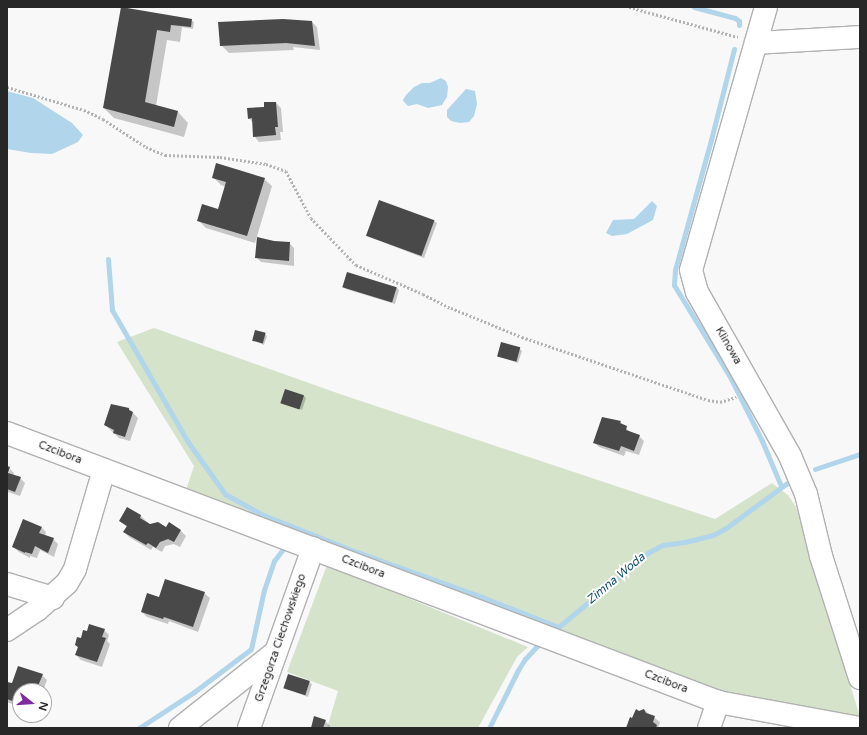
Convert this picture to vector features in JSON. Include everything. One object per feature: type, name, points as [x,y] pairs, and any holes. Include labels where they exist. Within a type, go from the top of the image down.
[{"type":"street","name":"Klinowa","points":[[766,7],[691,270],[697,292],[790,456],[806,494],[821,556],[860,678]]},
{"type":"street","points":[[756,43],[860,37]]},
{"type":"street","name":"Czcibora","points":[[7,433],[718,702],[860,728]]},
{"type":"street","points":[[7,630],[53,598],[68,583],[75,569],[104,470]]},
{"type":"street","name":"Grzegorza Ciechowskiego","points":[[249,728],[313,548]]},
{"type":"street","points":[[7,584],[53,598]]},
{"type":"street","points":[[180,728],[276,652]]},
{"type":"street","points":[[710,728],[718,702]]},
{"type":"path","points":[[629,7],[756,43]]},
{"type":"path","points":[[7,87],[84,110],[103,119],[146,147],[165,155],[220,157],[266,164],[286,171],[311,218],[356,265],[452,308],[522,337],[708,400],[720,402],[754,391]]},
{"type":"green space","points":[[154,328],[340,394],[715,519],[772,483],[788,495],[796,507],[860,717],[716,691],[186,490],[194,466],[117,342]]},
{"type":"green space","points":[[327,565],[528,647],[517,657],[478,728],[327,728],[338,691],[287,672]]},
{"type":"water","points":[[441,78],[446,81],[448,87],[447,97],[442,105],[428,108],[417,104],[408,106],[404,102],[403,100],[406,95],[414,87],[422,83],[430,83]]},
{"type":"water","points":[[466,89],[475,91],[477,104],[474,116],[469,122],[460,123],[451,121],[447,117],[447,110]]},
{"type":"water","points":[[7,91],[33,98],[72,123],[83,135],[78,142],[52,154],[31,153],[7,149]]},
{"type":"water","points":[[652,201],[657,206],[653,220],[627,234],[612,236],[606,233],[613,220],[634,219]]},
{"type":"building","points":[[121,7],[192,19],[191,27],[171,25],[170,32],[157,30],[145,102],[178,111],[174,127],[103,108]]},
{"type":"building","points":[[283,19],[312,21],[315,46],[286,43],[220,46],[218,22]]},
{"type":"building","points":[[264,102],[276,102],[278,127],[275,127],[276,135],[253,137],[252,118],[248,119],[247,108],[264,107]]},
{"type":"building","points":[[216,163],[265,178],[247,236],[197,221],[202,204],[218,209],[226,182],[212,178]]},
{"type":"building","points":[[379,200],[434,220],[421,256],[366,236]]},
{"type":"building","points":[[257,237],[274,241],[290,242],[289,261],[255,258]]},
{"type":"building","points":[[347,272],[397,287],[392,303],[342,287]]},
{"type":"building","points":[[255,330],[266,333],[263,343],[252,341]]},
{"type":"building","points":[[501,342],[520,347],[516,362],[497,356]]},
{"type":"building","points":[[285,389],[304,395],[299,409],[280,403]]},
{"type":"building","points":[[111,404],[129,408],[129,410],[133,412],[125,437],[113,433],[114,430],[104,425]]},
{"type":"building","points":[[602,417],[621,421],[620,423],[627,426],[626,430],[640,435],[634,451],[621,446],[619,451],[593,443]]},
{"type":"building","points":[[7,466],[10,467],[8,473],[21,477],[15,492],[7,489]]},
{"type":"building","points":[[127,507],[141,515],[140,518],[150,524],[158,522],[166,527],[169,522],[181,530],[174,542],[168,539],[160,542],[156,548],[148,543],[146,545],[123,532],[127,526],[119,521]]},
{"type":"building","points":[[23,519],[42,527],[39,533],[54,538],[48,553],[35,546],[32,554],[25,553],[12,547]]},
{"type":"building","points":[[165,579],[205,592],[193,627],[164,617],[163,619],[141,612],[147,593],[159,597]]},
{"type":"building","points":[[89,624],[105,629],[102,637],[106,638],[97,662],[75,655],[78,647],[75,645],[77,637],[81,638],[83,630],[87,631]]},
{"type":"building","points":[[18,666],[43,674],[39,683],[12,683]]},
{"type":"building","points":[[288,674],[310,681],[305,695],[283,688]]},
{"type":"building","points":[[7,682],[12,683],[12,701],[7,699]]},
{"type":"building","points":[[636,709],[639,711],[644,709],[646,713],[655,716],[653,722],[657,725],[656,728],[626,728],[630,717],[632,718]]},
{"type":"building","points":[[314,716],[326,720],[323,728],[311,728]]},
{"type":"waterway","points":[[694,7],[735,18],[739,21],[739,25]]},
{"type":"waterway","points":[[734,49],[711,140],[675,270],[674,285],[729,375],[762,441],[781,486]]},
{"type":"waterway","points":[[108,259],[112,310],[188,442],[225,494],[261,514],[346,548],[482,597],[558,627]]},
{"type":"waterway","name":"Zimna Woda","points":[[815,469],[860,454]]},
{"type":"waterway","name":"Zimna Woda","points":[[556,629],[649,552],[663,545],[685,542],[713,535],[726,528],[787,483]]},
{"type":"waterway","points":[[139,728],[194,692],[251,649],[264,590],[274,561],[286,545]]},
{"type":"waterway","name":"Zimna Woda","points":[[489,728],[518,670],[525,659],[542,641]]}]
